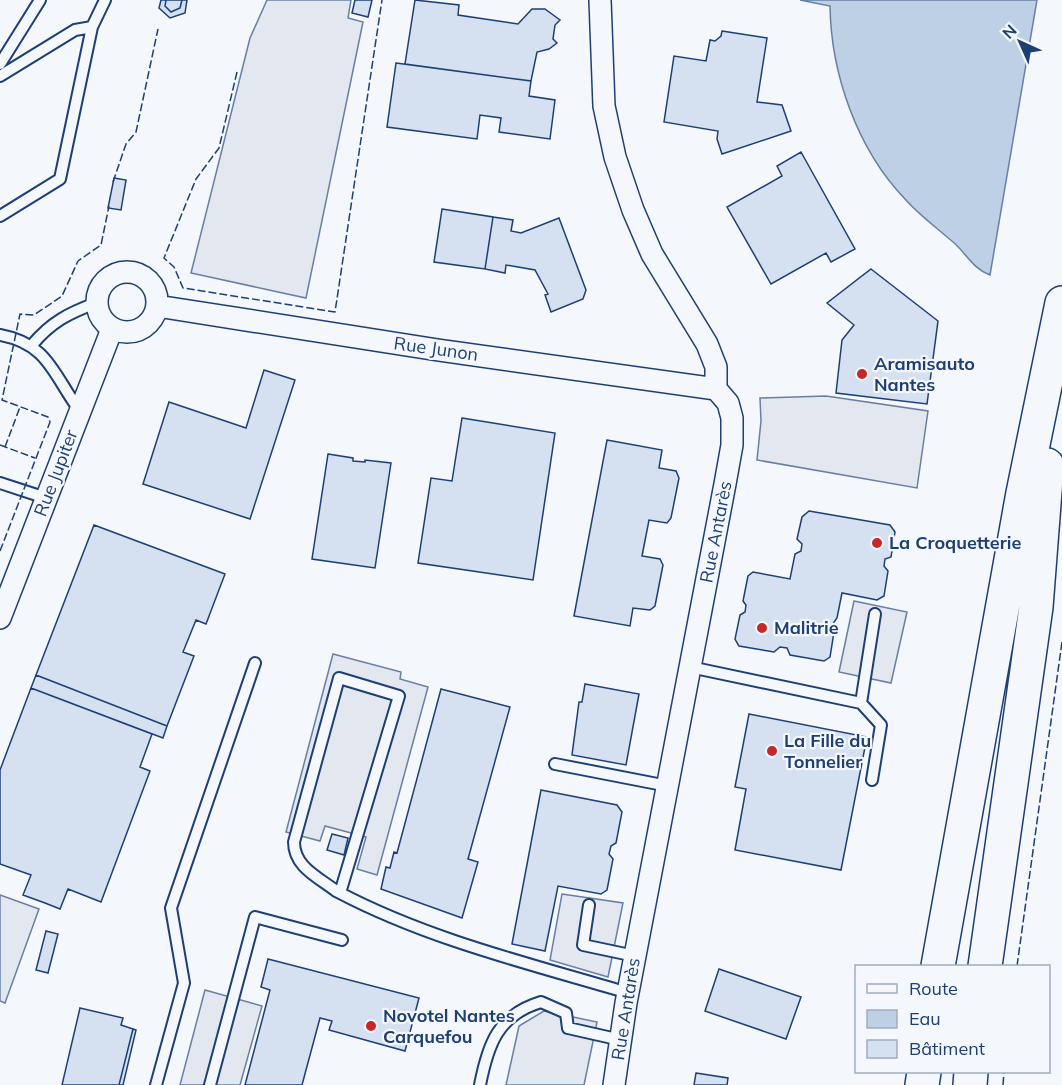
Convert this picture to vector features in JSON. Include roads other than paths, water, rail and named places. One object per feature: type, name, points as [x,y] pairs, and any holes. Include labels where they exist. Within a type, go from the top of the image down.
[{"type":"main road","points":[[938,965],[1023,493],[1060,313]]},
{"type":"main road","points":[[985,965],[1036,607],[1060,313]]},
{"type":"street","name":"Rue Antarès","points":[[600,0],[604,106],[615,157],[633,210],[652,254],[707,344],[716,368],[716,389],[728,404],[732,418],[732,445],[628,993],[614,1085]]},
{"type":"street","points":[[125,272],[146,278],[153,287],[157,306],[150,322],[141,330],[130,333],[112,329],[104,323],[96,303],[101,285],[115,274],[125,272]]},
{"type":"street","name":"Rue Junon","points":[[157,306],[438,350],[716,389]]},
{"type":"street","name":"Rue Jupiter","points":[[0,618],[112,329]]},
{"type":"lane","points":[[0,64],[40,0]]},
{"type":"lane","points":[[0,216],[60,179],[92,27],[105,0]]},
{"type":"lane","points":[[0,76],[75,30],[92,27]]},
{"type":"lane","points":[[32,345],[46,327],[65,314],[96,303]]},
{"type":"lane","points":[[0,335],[32,345],[46,359],[80,411]]},
{"type":"lane","points":[[0,483],[46,498]]},
{"type":"lane","points":[[861,703],[875,614]]},
{"type":"lane","points":[[156,1085],[184,983],[171,908],[255,663]]},
{"type":"lane","points":[[690,667],[861,703],[881,725],[872,780]]},
{"type":"lane","points":[[340,893],[399,696],[339,678],[294,842],[294,854],[303,867],[340,893],[382,915],[488,951],[628,993]]},
{"type":"lane","points":[[555,764],[668,786]]},
{"type":"lane","points":[[589,905],[583,945],[635,956]]},
{"type":"lane","points":[[210,1085],[255,917],[342,940]]},
{"type":"lane","points":[[480,1085],[488,1052],[497,1031],[522,1008],[541,1002],[566,1012],[568,1028],[621,1040]]},
{"type":"water","points":[[800,0],[1037,0],[990,275],[974,265],[953,242],[905,199],[888,179],[860,134],[850,109],[835,58],[830,6]]},
{"type":"place","name":"Aramisauto Nantes","points":[[862,374]]},
{"type":"place","name":"La Croquetterie","points":[[877,543]]},
{"type":"place","name":"Malitrie","points":[[762,628]]},
{"type":"place","name":"La Fille du Tonnelier","points":[[772,751]]},
{"type":"place","name":"Novotel Nantes Carquefou","points":[[371,1026]]}]
